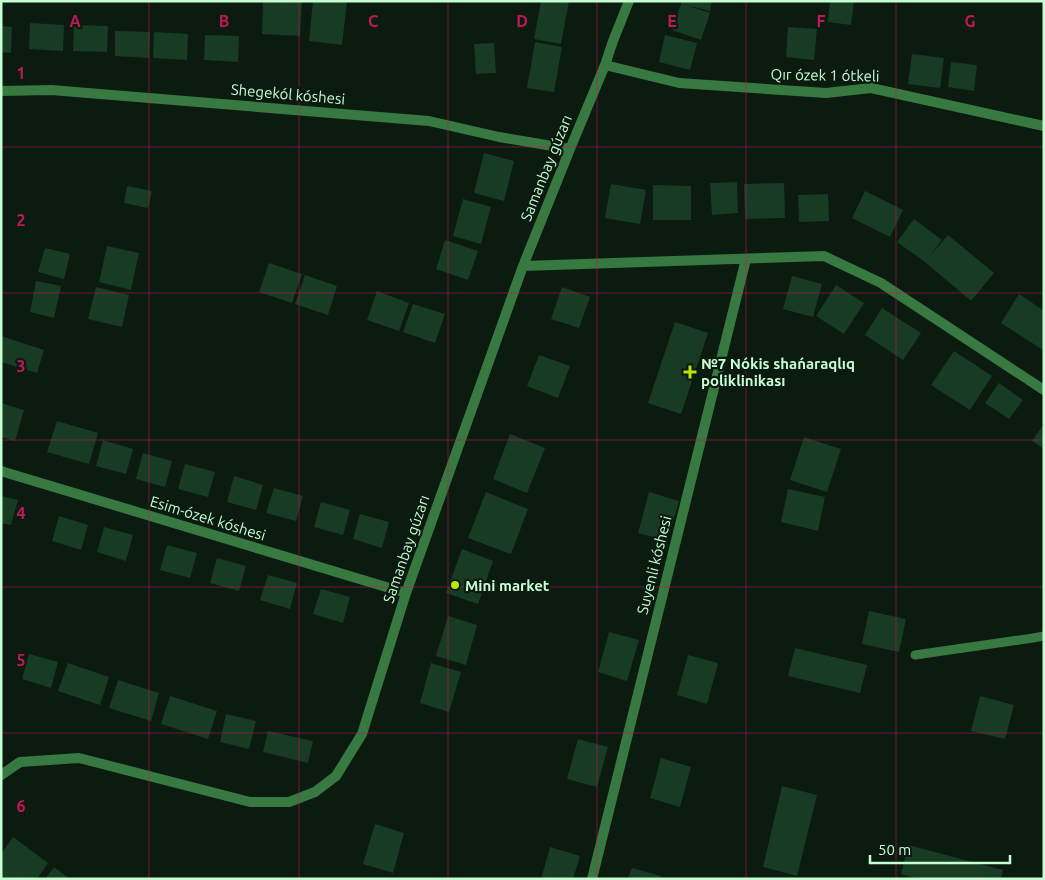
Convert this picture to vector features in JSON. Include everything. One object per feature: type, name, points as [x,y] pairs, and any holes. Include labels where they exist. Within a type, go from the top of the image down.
[{"type":"street","name":"Samanbay gúzarı","points":[[1,775],[20,762],[79,758],[250,802],[289,802],[315,792],[336,776],[362,734],[406,593],[523,266],[629,1]]},
{"type":"street","name":"Qır ózek 1 ótkeli","points":[[605,65],[678,83],[826,93],[871,88],[1044,126]]},
{"type":"street","name":"Shegekól kóshesi","points":[[1,91],[51,90],[429,121],[570,149]]},
{"type":"street","points":[[523,266],[824,256],[881,283],[1044,390]]},
{"type":"street","name":"Suyenli kóshesi","points":[[592,879],[746,259]]},
{"type":"street","name":"Esim-ózek kóshesi","points":[[1,471],[406,593]]},
{"type":"lane","points":[[915,655],[1044,636]]},
{"type":"building","points":[[263,1],[302,1],[300,36],[262,34]]},
{"type":"building","points":[[313,1],[347,1],[342,45],[309,41]]},
{"type":"building","points":[[541,1],[569,1],[561,44],[534,39]]},
{"type":"building","points":[[682,1],[712,1],[710,11],[686,5],[710,13],[701,40],[672,30]]},
{"type":"building","points":[[830,1],[854,1],[851,25],[828,22]]},
{"type":"building","points":[[30,23],[64,25],[63,51],[29,49]]},
{"type":"building","points":[[74,25],[108,26],[107,52],[73,51]]},
{"type":"building","points":[[1,26],[12,27],[11,53],[1,52]]},
{"type":"building","points":[[788,27],[817,29],[814,60],[786,57]]},
{"type":"building","points":[[115,31],[150,32],[149,58],[115,56]]},
{"type":"building","points":[[154,32],[188,34],[187,60],[153,58]]},
{"type":"building","points":[[205,35],[239,36],[238,62],[204,60]]},
{"type":"building","points":[[665,35],[697,43],[690,70],[659,62]]},
{"type":"building","points":[[535,42],[562,47],[554,92],[527,88]]},
{"type":"building","points":[[494,43],[496,73],[476,74],[474,44]]},
{"type":"building","points":[[912,54],[944,58],[940,88],[908,84]]},
{"type":"building","points":[[951,62],[977,65],[974,91],[948,87]]},
{"type":"building","points":[[484,153],[514,161],[504,201],[474,193]]},
{"type":"building","points":[[737,182],[738,213],[712,215],[710,183]]},
{"type":"building","points":[[784,183],[785,218],[745,219],[744,184]]},
{"type":"building","points":[[611,184],[646,190],[640,224],[605,218]]},
{"type":"building","points":[[653,185],[691,186],[691,220],[653,220]]},
{"type":"building","points":[[127,186],[152,191],[148,208],[124,203]]},
{"type":"building","points":[[865,191],[903,210],[890,237],[852,218]]},
{"type":"building","points":[[828,194],[829,221],[799,222],[798,195]]},
{"type":"building","points":[[463,199],[491,207],[481,244],[453,236]]},
{"type":"building","points":[[914,219],[942,240],[929,257],[948,235],[994,273],[971,301],[925,262],[897,242]]},
{"type":"building","points":[[445,240],[478,251],[468,280],[436,269]]},
{"type":"building","points":[[107,246],[139,253],[131,290],[99,282]]},
{"type":"building","points":[[45,248],[70,254],[64,279],[38,272]]},
{"type":"building","points":[[269,263],[302,274],[292,303],[259,292]]},
{"type":"building","points":[[305,275],[337,286],[328,315],[295,304]]},
{"type":"building","points":[[792,276],[822,284],[813,317],[783,309]]},
{"type":"building","points":[[36,281],[61,286],[54,318],[30,312]]},
{"type":"building","points":[[836,285],[864,303],[844,334],[816,316]]},
{"type":"building","points":[[96,287],[129,295],[122,327],[88,319]]},
{"type":"building","points":[[562,287],[590,297],[579,328],[551,319]]},
{"type":"building","points":[[377,291],[409,303],[399,331],[367,320]]},
{"type":"building","points":[[1019,294],[1044,311],[1043,350],[1001,323]]},
{"type":"building","points":[[413,304],[445,314],[435,343],[403,332]]},
{"type":"building","points":[[882,308],[921,333],[903,360],[865,335]]},
{"type":"building","points":[[675,322],[708,333],[681,414],[648,403]]},
{"type":"building","points":[[1,336],[44,350],[37,373],[1,362]]},
{"type":"building","points":[[954,351],[992,376],[970,410],[931,385]]},
{"type":"building","points":[[539,355],[570,366],[558,398],[527,386]]},
{"type":"building","points":[[999,383],[1023,400],[1009,419],[985,403]]},
{"type":"building","points":[[1,403],[24,410],[15,441],[1,437]]},
{"type":"building","points":[[57,421],[98,433],[89,464],[47,452]]},
{"type":"building","points":[[1044,424],[1044,449],[1032,441]]},
{"type":"building","points":[[510,434],[545,448],[527,493],[493,479]]},
{"type":"building","points":[[804,437],[841,449],[827,492],[790,480]]},
{"type":"building","points":[[103,440],[133,449],[126,474],[96,466]]},
{"type":"building","points":[[143,453],[172,461],[165,487],[136,479]]},
{"type":"building","points":[[185,464],[215,472],[208,497],[178,489]]},
{"type":"building","points":[[234,476],[263,485],[256,510],[227,502]]},
{"type":"building","points":[[274,488],[303,496],[296,521],[266,513]]},
{"type":"building","points":[[788,489],[825,497],[818,531],[781,522]]},
{"type":"building","points":[[486,492],[528,509],[511,554],[468,538]]},
{"type":"building","points":[[649,492],[679,501],[667,541],[638,533]]},
{"type":"building","points":[[1,496],[18,500],[11,525],[1,523]]},
{"type":"building","points":[[321,502],[350,510],[343,535],[314,527]]},
{"type":"building","points":[[360,514],[389,522],[382,548],[353,539]]},
{"type":"building","points":[[59,516],[88,525],[81,550],[52,541]]},
{"type":"building","points":[[104,527],[133,535],[126,561],[97,552]]},
{"type":"building","points":[[167,545],[197,553],[190,578],[160,570]]},
{"type":"building","points":[[462,549],[493,561],[478,604],[446,593]]},
{"type":"building","points":[[217,558],[246,566],[239,591],[210,583]]},
{"type":"building","points":[[268,575],[297,583],[290,609],[260,600]]},
{"type":"building","points":[[321,589],[350,597],[343,623],[313,614]]},
{"type":"building","points":[[869,611],[906,619],[899,652],[862,644]]},
{"type":"building","points":[[448,616],[477,625],[466,665],[436,656]]},
{"type":"building","points":[[609,632],[639,640],[627,681],[598,672]]},
{"type":"building","points":[[795,648],[867,665],[860,693],[788,676]]},
{"type":"building","points":[[29,654],[58,662],[51,688],[22,679]]},
{"type":"building","points":[[688,655],[718,663],[707,704],[677,695]]},
{"type":"building","points":[[68,663],[109,677],[100,705],[58,691]]},
{"type":"building","points":[[431,663],[461,672],[449,712],[420,703]]},
{"type":"building","points":[[118,680],[159,693],[151,721],[109,708]]},
{"type":"building","points":[[170,696],[217,711],[208,739],[161,724]]},
{"type":"building","points":[[980,696],[1014,705],[1005,739],[971,731]]},
{"type":"building","points":[[226,714],[256,721],[249,749],[220,742]]},
{"type":"building","points":[[268,731],[313,741],[308,763],[263,752]]},
{"type":"building","points":[[578,739],[608,747],[597,787],[567,779]]},
{"type":"building","points":[[661,758],[691,767],[680,807],[650,798]]},
{"type":"building","points":[[782,786],[817,795],[797,876],[763,867]]},
{"type":"building","points":[[375,824],[404,833],[393,873],[363,864]]},
{"type":"building","points":[[13,837],[48,863],[37,879],[1,879],[1,854]]},
{"type":"building","points":[[908,845],[1003,870],[1001,879],[919,879],[901,874]]},
{"type":"building","points":[[550,847],[580,856],[573,879],[541,879]]},
{"type":"building","points":[[54,867],[70,879],[45,879]]},
{"type":"building","points":[[632,868],[661,876],[660,879],[628,879]]},
{"type":"place","name":"№7 Nókis shańaraqlıq poliklinikası","points":[[690,372]]},
{"type":"place","name":"Mini market","points":[[455,585]]}]
